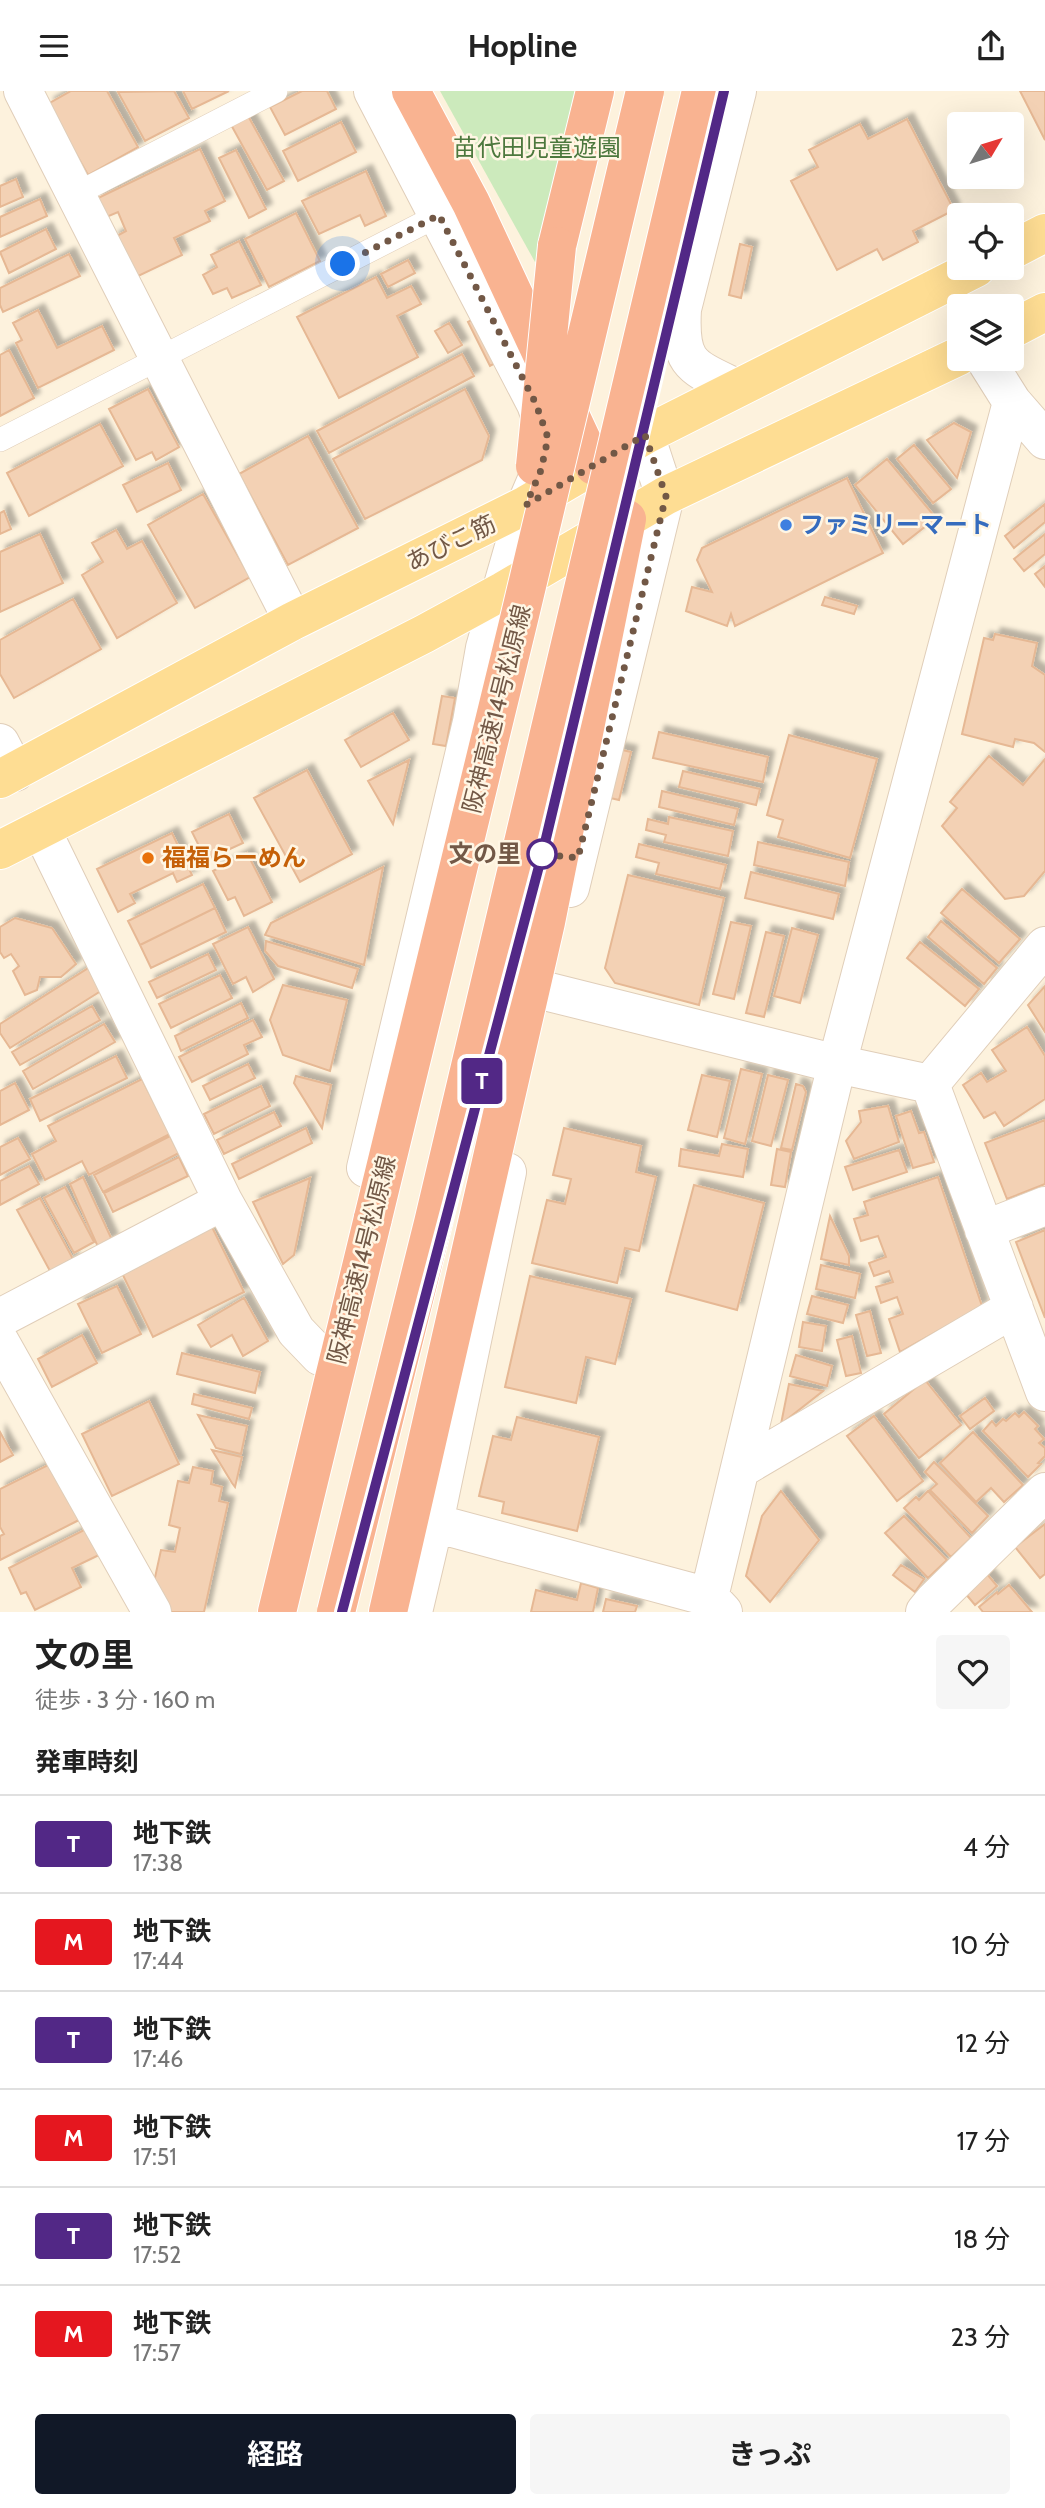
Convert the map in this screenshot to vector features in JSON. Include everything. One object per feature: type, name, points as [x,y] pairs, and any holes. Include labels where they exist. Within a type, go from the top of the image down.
[{"type":"highway","points":[[411,91],[455,209],[594,466]]},
{"type":"highway","points":[[512,603],[557,246],[595,91]]},
{"type":"highway","name":"阪神高速14号松原線","points":[[277,1612],[512,603],[645,91]]},
{"type":"highway","points":[[336,1612],[439,1196],[701,91]]},
{"type":"highway","points":[[388,1612],[546,922],[627,519]]},
{"type":"main road","points":[[1024,244],[1045,233]]},
{"type":"main road","name":"あびこ筋","points":[[5,765],[526,505],[645,435],[952,280]]},
{"type":"main road","points":[[1024,323],[1045,312]]},
{"type":"main road","points":[[0,850],[512,603],[627,519],[666,496],[947,362]]},
{"type":"street","points":[[23,91],[293,621]]},
{"type":"street","points":[[257,1612],[472,722],[485,648],[512,603],[526,505],[541,470],[548,438],[455,209],[373,91]]},
{"type":"street","points":[[736,388],[699,370],[687,356],[681,338],[682,309],[737,91]]},
{"type":"street","points":[[993,371],[1012,402],[1045,440]]},
{"type":"street","points":[[434,1523],[716,1604],[740,1469],[837,1064],[1012,402]]},
{"type":"street","points":[[413,1612],[545,991],[666,496],[645,435]]},
{"type":"street","points":[[41,829],[223,1201],[296,1332],[320,1356]]},
{"type":"street","points":[[930,1084],[1045,946]]},
{"type":"street","points":[[545,991],[837,1064],[930,1084]]},
{"type":"street","points":[[930,1084],[1045,1392]]},
{"type":"street","points":[[0,1318],[223,1201]]},
{"type":"street","points":[[984,1230],[1045,1206]]},
{"type":"street","points":[[740,1469],[1014,1308]]},
{"type":"street","points":[[0,1342],[152,1612]]},
{"type":"street","points":[[925,1612],[1045,1492]]},
{"type":"lane","points":[[76,194],[276,91]]},
{"type":"lane","points":[[0,440],[455,209]]},
{"type":"green space","name":"苗代田児童遊園","points":[[440,91],[609,91],[574,235],[535,262]]},
{"type":"building","points":[[71,91],[107,91],[138,147],[88,175],[48,104]]},
{"type":"building","points":[[174,91],[189,118],[145,141],[118,92]]},
{"type":"building","points":[[183,91],[229,91],[192,109]]},
{"type":"building","points":[[302,91],[327,91],[336,109],[285,135],[270,107]]},
{"type":"building","points":[[1020,91],[1045,91],[1045,140]]},
{"type":"building","points":[[247,114],[284,181],[267,190],[230,123]]},
{"type":"building","points":[[907,119],[950,203],[947,203],[947,214],[913,231],[918,242],[883,260],[877,249],[837,270],[791,181],[818,167],[809,150],[860,124],[868,139]]},
{"type":"building","points":[[341,122],[356,152],[298,181],[283,151]]},
{"type":"building","points":[[200,149],[225,201],[205,211],[210,221],[174,238],[182,255],[132,279],[113,238],[126,231],[118,212],[104,218],[96,199]]},
{"type":"building","points":[[236,150],[266,209],[249,218],[219,158]]},
{"type":"building","points":[[366,171],[386,216],[365,226],[360,215],[319,234],[302,201]]},
{"type":"building","points":[[16,179],[23,197],[0,207],[0,186]]},
{"type":"building","points":[[40,199],[47,216],[0,237],[0,217]]},
{"type":"building","points":[[296,213],[320,261],[269,287],[245,239]]},
{"type":"building","points":[[46,229],[56,249],[9,273],[0,252]]},
{"type":"building","points":[[239,241],[261,285],[232,298],[227,288],[213,294],[203,275],[217,267],[211,255]]},
{"type":"building","points":[[740,244],[752,247],[741,298],[729,295]]},
{"type":"building","points":[[69,254],[80,276],[3,312],[0,305],[0,288]]},
{"type":"building","points":[[408,260],[415,273],[388,287],[381,274]]},
{"type":"building","points":[[376,277],[387,298],[411,286],[421,304],[397,316],[418,357],[339,398],[297,317]]},
{"type":"building","points":[[38,310],[57,348],[102,326],[114,350],[38,388],[16,343],[22,340],[13,323]]},
{"type":"building","points":[[479,316],[501,360],[490,366],[468,322]]},
{"type":"building","points":[[449,323],[462,345],[448,353],[435,331]]},
{"type":"building","points":[[9,350],[34,398],[0,416],[0,355]]},
{"type":"building","points":[[462,354],[474,376],[329,453],[317,431]]},
{"type":"building","points":[[148,389],[179,447],[156,460],[152,452],[136,460],[109,409]]},
{"type":"building","points":[[465,389],[489,436],[482,460],[365,519],[333,459]]},
{"type":"building","points":[[954,423],[971,432],[957,478],[927,440]]},
{"type":"building","points":[[100,424],[123,466],[29,516],[7,473]]},
{"type":"building","points":[[308,436],[358,528],[288,565],[239,474]]},
{"type":"building","points":[[914,445],[951,489],[933,503],[897,459]]},
{"type":"building","points":[[887,459],[936,518],[903,544],[855,485]]},
{"type":"building","points":[[168,463],[181,490],[137,512],[123,485]]},
{"type":"building","points":[[847,478],[883,553],[735,626],[731,614],[727,626],[686,611],[692,587],[712,592],[697,560],[702,548]]},
{"type":"building","points":[[203,494],[250,577],[195,608],[148,525]]},
{"type":"building","points":[[1045,504],[1045,522],[1014,548],[1005,536]]},
{"type":"building","points":[[4,511],[11,529],[0,534],[0,513]]},
{"type":"building","points":[[116,530],[127,549],[142,541],[177,603],[117,638],[82,575],[103,562],[92,543]]},
{"type":"building","points":[[40,534],[63,583],[0,612],[0,552]]},
{"type":"building","points":[[1045,534],[1045,554],[1024,571],[1014,559]]},
{"type":"building","points":[[1045,566],[1045,587],[1035,574]]},
{"type":"building","points":[[825,597],[857,606],[854,614],[822,605]]},
{"type":"building","points":[[73,599],[101,649],[14,698],[0,674],[0,640]]},
{"type":"building","points":[[995,634],[1037,643],[1032,666],[1045,675],[1045,752],[1034,743],[1015,739],[1013,747],[962,734],[984,638],[993,640]]},
{"type":"building","points":[[442,696],[455,698],[446,746],[433,744]]},
{"type":"building","points":[[393,713],[409,740],[361,767],[345,740]]},
{"type":"building","points":[[659,732],[768,757],[763,782],[653,758]]},
{"type":"building","points":[[789,735],[877,759],[850,858],[778,837],[783,820],[767,815]]},
{"type":"building","points":[[618,749],[631,752],[619,800],[606,797]]},
{"type":"building","points":[[989,756],[1023,785],[1045,759],[1045,871],[1024,896],[1005,899],[942,826],[957,808],[950,802]]},
{"type":"building","points":[[409,760],[393,824],[368,781]]},
{"type":"building","points":[[307,770],[352,854],[300,882],[254,798]]},
{"type":"building","points":[[683,771],[760,789],[756,805],[679,787]]},
{"type":"building","points":[[662,791],[738,809],[734,825],[659,807]]},
{"type":"building","points":[[229,814],[243,843],[206,860],[192,832]]},
{"type":"building","points":[[669,817],[733,831],[728,856],[664,842],[666,835],[646,830],[648,819],[668,824]]},
{"type":"building","points":[[172,833],[192,875],[177,882],[173,873],[130,894],[135,903],[118,912],[97,869]]},
{"type":"building","points":[[758,842],[849,862],[845,886],[754,865]]},
{"type":"building","points":[[639,844],[726,865],[720,889],[656,874],[659,863],[636,857]]},
{"type":"building","points":[[247,853],[272,902],[244,916],[235,897],[228,900],[213,871]]},
{"type":"building","points":[[383,867],[364,965],[265,935],[271,923]]},
{"type":"building","points":[[751,872],[839,894],[833,919],[745,898]]},
{"type":"building","points":[[628,875],[724,898],[699,1005],[615,983],[605,968]]},
{"type":"building","points":[[203,884],[215,908],[140,945],[128,921]]},
{"type":"building","points":[[962,889],[1020,939],[999,963],[941,913]]},
{"type":"building","points":[[215,908],[226,932],[151,968],[140,945]]},
{"type":"building","points":[[15,918],[52,928],[76,964],[61,977],[40,977],[37,990],[25,995],[13,971],[19,966],[11,954],[4,958],[0,952],[0,927]]},
{"type":"building","points":[[941,921],[997,968],[984,984],[928,937]]},
{"type":"building","points":[[731,922],[751,926],[734,999],[713,994]]},
{"type":"building","points":[[248,927],[274,979],[253,992],[246,977],[233,984],[213,944]]},
{"type":"building","points":[[792,928],[818,935],[800,1003],[774,996]]},
{"type":"building","points":[[766,932],[784,936],[764,1017],[746,1013]]},
{"type":"building","points":[[266,941],[358,969],[352,988],[278,966],[265,951]]},
{"type":"building","points":[[920,942],[979,989],[965,1006],[907,958]]},
{"type":"building","points":[[208,954],[216,970],[157,998],[149,982]]},
{"type":"building","points":[[90,967],[104,989],[10,1048],[0,1033],[0,1024]]},
{"type":"building","points":[[220,975],[232,998],[171,1028],[159,1004]]},
{"type":"building","points":[[283,985],[347,1000],[330,1071],[283,1055],[270,1020]]},
{"type":"building","points":[[1045,986],[1045,1032],[1028,1005]]},
{"type":"building","points":[[241,1003],[248,1018],[181,1051],[175,1036]]},
{"type":"building","points":[[92,1006],[100,1020],[20,1065],[12,1052]]},
{"type":"building","points":[[253,1020],[262,1037],[244,1045],[248,1054],[192,1082],[179,1057]]},
{"type":"building","points":[[104,1024],[115,1042],[33,1089],[23,1071]]},
{"type":"building","points":[[1027,1027],[1045,1056],[1045,1099],[1004,1126],[995,1112],[984,1118],[963,1085],[981,1073],[987,1082],[1006,1071],[992,1050]]},
{"type":"building","points":[[116,1056],[127,1078],[40,1121],[30,1099]]},
{"type":"building","points":[[248,1064],[255,1078],[210,1100],[203,1086]]},
{"type":"building","points":[[741,1069],[762,1074],[745,1144],[724,1138]]},
{"type":"building","points":[[702,1075],[730,1081],[717,1137],[688,1130]]},
{"type":"building","points":[[768,1075],[788,1080],[771,1146],[752,1141]]},
{"type":"building","points":[[296,1076],[331,1085],[322,1128],[294,1083]]},
{"type":"building","points":[[142,1079],[170,1134],[89,1175],[82,1161],[45,1180],[32,1154],[56,1141],[48,1126]]},
{"type":"building","points":[[15,1083],[29,1110],[0,1125],[0,1091]]},
{"type":"building","points":[[796,1084],[803,1086],[806,1092],[792,1150],[781,1148]]},
{"type":"building","points":[[261,1086],[270,1106],[214,1134],[204,1114]]},
{"type":"building","points":[[888,1106],[899,1142],[854,1159],[846,1141],[861,1122],[859,1111]]},
{"type":"building","points":[[911,1111],[919,1133],[924,1132],[934,1162],[913,1168],[896,1116]]},
{"type":"building","points":[[274,1112],[281,1126],[224,1154],[217,1140]]},
{"type":"building","points":[[1045,1120],[1045,1184],[1007,1199],[985,1143]]},
{"type":"building","points":[[306,1128],[312,1143],[239,1179],[232,1164]]},
{"type":"building","points":[[564,1128],[641,1146],[636,1172],[656,1177],[639,1251],[625,1248],[617,1283],[532,1263],[547,1200],[565,1204],[571,1179],[553,1175]]},
{"type":"building","points":[[170,1136],[179,1153],[103,1192],[94,1175]]},
{"type":"building","points":[[18,1138],[30,1159],[0,1175],[0,1147]]},
{"type":"building","points":[[722,1144],[748,1149],[743,1177],[679,1166],[681,1149],[719,1156]]},
{"type":"building","points":[[777,1149],[791,1152],[785,1187],[771,1185]]},
{"type":"building","points":[[899,1150],[907,1172],[853,1190],[845,1167]]},
{"type":"building","points":[[179,1157],[188,1176],[113,1212],[104,1193]]},
{"type":"building","points":[[29,1166],[39,1184],[0,1205],[0,1181]]},
{"type":"building","points":[[83,1177],[112,1240],[98,1247],[70,1184]]},
{"type":"building","points":[[938,1177],[982,1306],[900,1352],[889,1319],[903,1314],[897,1297],[881,1303],[876,1287],[893,1282],[889,1271],[874,1276],[869,1263],[886,1257],[878,1236],[861,1241],[854,1219],[868,1215],[864,1202]]},
{"type":"building","points":[[310,1178],[294,1255],[283,1264],[253,1202]]},
{"type":"building","points":[[694,1185],[764,1203],[737,1310],[666,1291]]},
{"type":"building","points":[[65,1187],[94,1242],[74,1253],[44,1198]]},
{"type":"building","points":[[40,1198],[73,1259],[50,1271],[17,1210]]},
{"type":"building","points":[[830,1216],[849,1256],[849,1265],[821,1259]]},
{"type":"building","points":[[211,1225],[244,1292],[153,1337],[120,1269]]},
{"type":"building","points":[[1045,1230],[1045,1318],[1016,1242]]},
{"type":"building","points":[[821,1265],[860,1274],[855,1298],[816,1289]]},
{"type":"building","points":[[530,1276],[631,1299],[615,1364],[586,1357],[576,1403],[505,1387]]},
{"type":"building","points":[[117,1286],[141,1334],[102,1353],[78,1304]]},
{"type":"building","points":[[812,1296],[848,1305],[843,1323],[807,1314]]},
{"type":"building","points":[[244,1298],[268,1341],[243,1356],[232,1335],[211,1347],[198,1325]]},
{"type":"building","points":[[870,1311],[881,1353],[867,1356],[856,1315]]},
{"type":"building","points":[[803,1322],[826,1326],[822,1351],[799,1347]]},
{"type":"building","points":[[82,1335],[97,1363],[52,1387],[38,1359]]},
{"type":"building","points":[[852,1336],[861,1373],[846,1376],[837,1340]]},
{"type":"building","points":[[182,1353],[260,1372],[255,1393],[177,1374]]},
{"type":"building","points":[[796,1355],[832,1366],[827,1386],[790,1376]]},
{"type":"building","points":[[925,1380],[961,1425],[919,1458],[884,1414]]},
{"type":"building","points":[[789,1384],[823,1391],[781,1424]]},
{"type":"building","points":[[194,1394],[252,1408],[249,1419],[192,1404]]},
{"type":"building","points":[[985,1398],[994,1411],[970,1429],[960,1416]]},
{"type":"building","points":[[149,1401],[179,1464],[112,1496],[82,1434]]},
{"type":"building","points":[[1024,1412],[1038,1426],[1035,1429],[1044,1439],[1039,1443],[1045,1448],[1045,1456],[1038,1463],[1041,1464],[1028,1477],[983,1431],[992,1421],[996,1426],[1015,1413],[1019,1417]]},
{"type":"building","points":[[198,1415],[247,1426],[241,1454],[216,1448]]},
{"type":"building","points":[[874,1416],[923,1481],[897,1501],[847,1436]]},
{"type":"building","points":[[517,1417],[599,1437],[577,1531],[502,1513],[504,1502],[479,1496],[493,1436],[511,1440]]},
{"type":"building","points":[[0,1432],[13,1455],[0,1462]]},
{"type":"building","points":[[973,1432],[1023,1485],[1004,1502],[991,1488],[976,1502],[940,1463]]},
{"type":"building","points":[[212,1450],[242,1457],[235,1487],[232,1483]]},
{"type":"building","points":[[934,1462],[988,1516],[972,1533],[930,1490],[937,1484],[925,1472]]},
{"type":"building","points":[[52,1463],[81,1519],[0,1560],[0,1536],[4,1534],[0,1527],[0,1489]]},
{"type":"building","points":[[193,1467],[213,1471],[211,1484],[222,1487],[219,1501],[228,1503],[204,1612],[169,1612],[154,1582],[161,1550],[175,1552],[180,1528],[169,1525],[178,1481],[189,1483]]},
{"type":"building","points":[[781,1491],[819,1540],[770,1602],[746,1576],[762,1516]]},
{"type":"building","points":[[928,1491],[971,1538],[951,1557],[904,1508],[916,1497],[919,1500]]},
{"type":"building","points":[[904,1516],[947,1560],[928,1578],[885,1533]]},
{"type":"building","points":[[1045,1524],[1045,1574],[1040,1578],[1015,1547]]},
{"type":"building","points":[[86,1529],[99,1555],[72,1568],[81,1587],[35,1610],[26,1592],[21,1594],[9,1568]]},
{"type":"building","points":[[901,1565],[924,1579],[915,1592],[893,1575]]},
{"type":"building","points":[[987,1574],[997,1586],[975,1605],[965,1593]]},
{"type":"building","points":[[581,1583],[598,1588],[593,1612],[531,1612],[536,1590],[577,1600]]},
{"type":"building","points":[[1009,1585],[1032,1612],[983,1612],[979,1607]]},
{"type":"building","points":[[606,1599],[637,1606],[635,1612],[603,1612]]},
{"type":"metro line","name":"T","points":[[342,1612],[543,851],[724,91]]},
{"type":"place","name":"ファミリーマート","points":[[786,525]]},
{"type":"place","name":"文の里","points":[[542,854]]},
{"type":"place","name":"福福らーめん","points":[[148,858]]},
{"type":"route","points":[[343,264],[439,215],[536,404],[548,438],[541,470],[526,505],[645,435],[666,496],[578,858],[542,854]]}]
